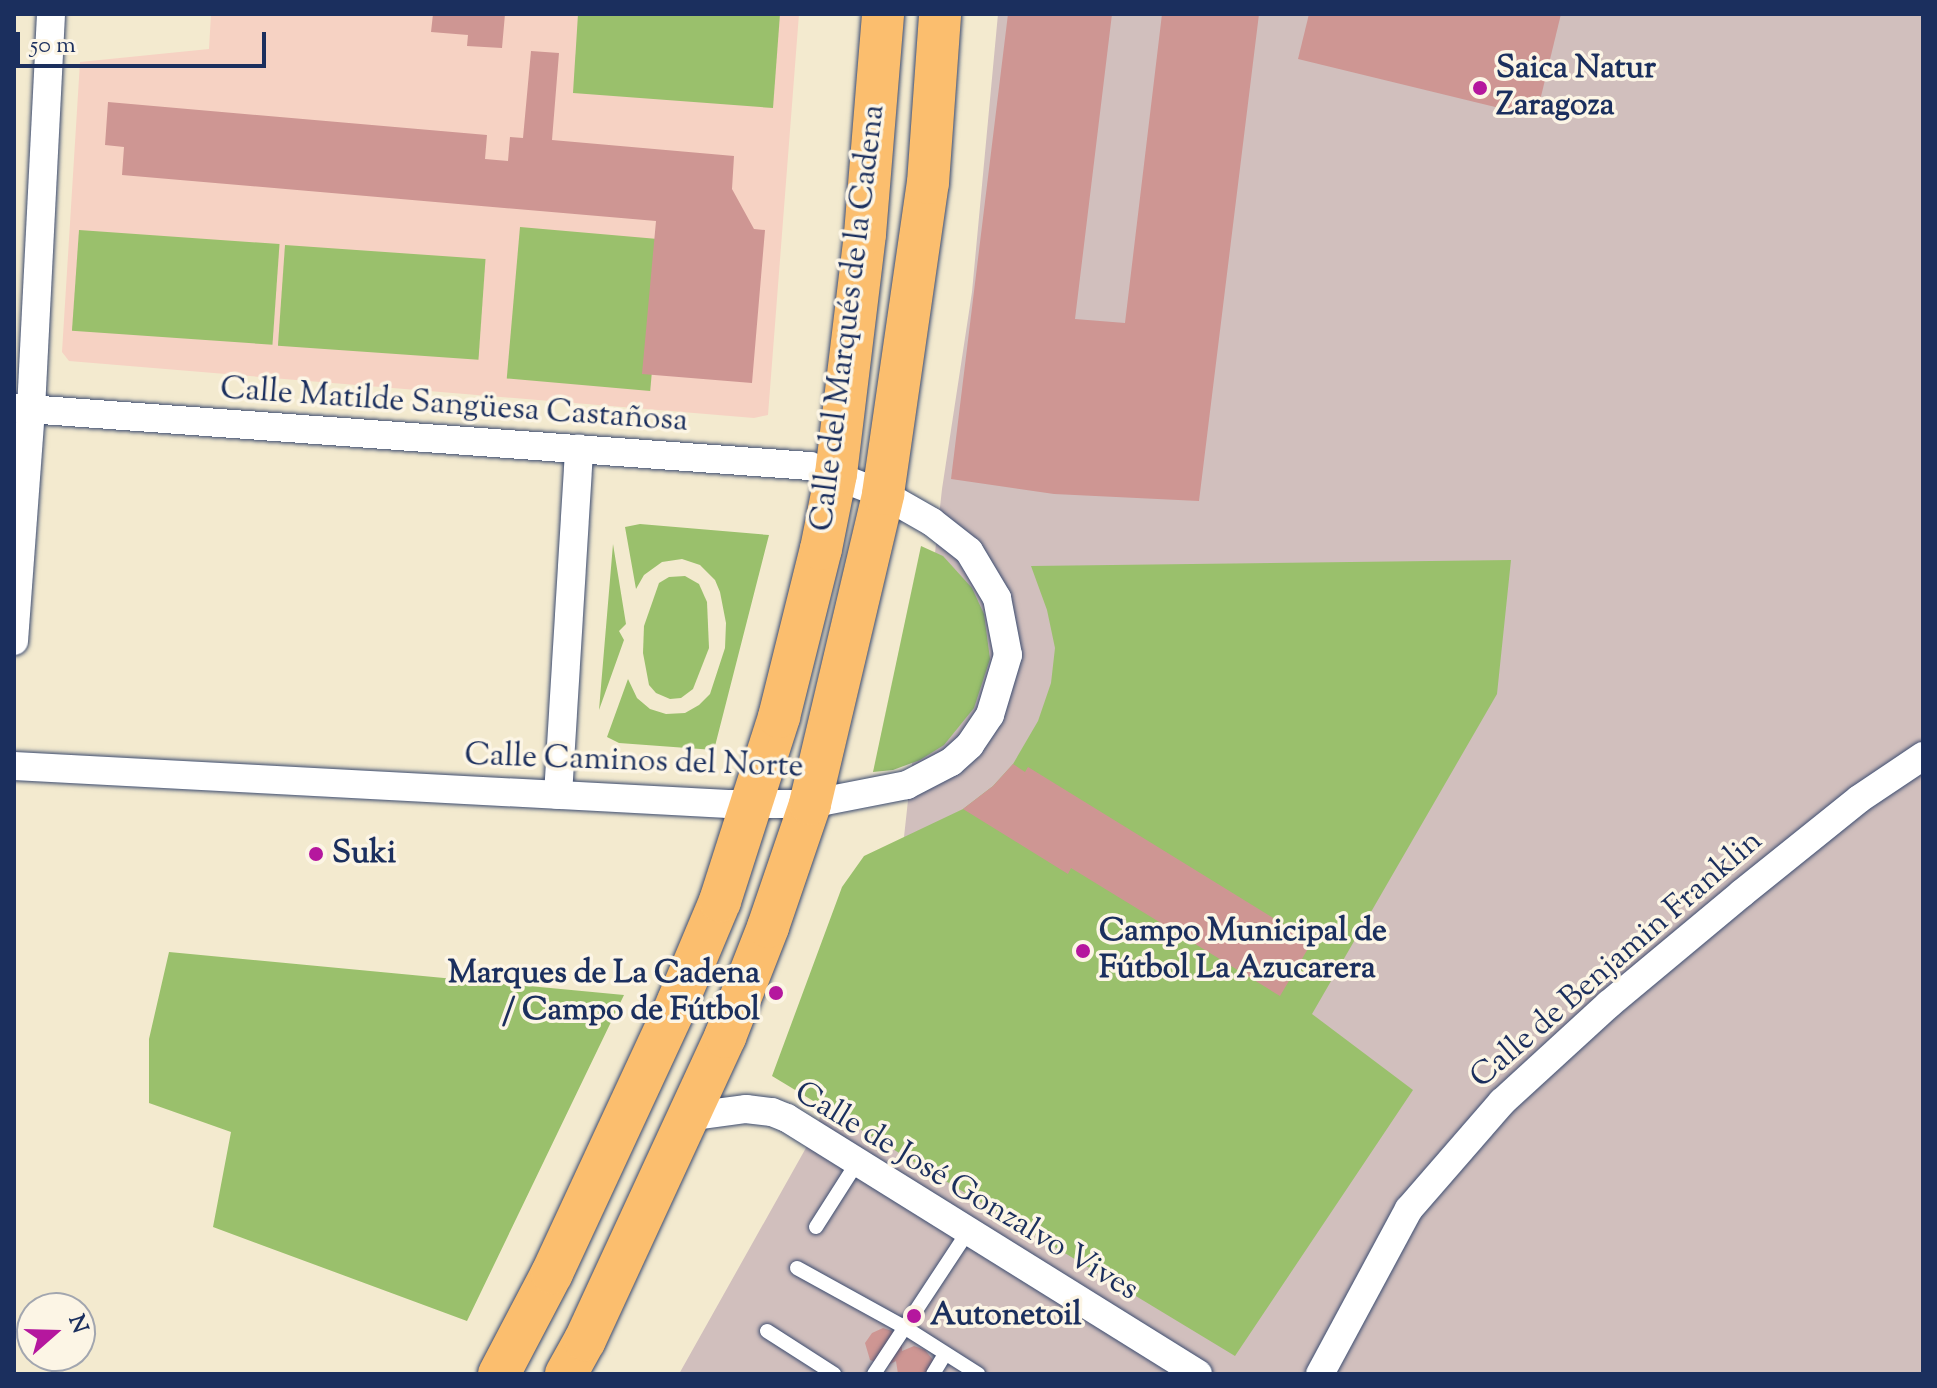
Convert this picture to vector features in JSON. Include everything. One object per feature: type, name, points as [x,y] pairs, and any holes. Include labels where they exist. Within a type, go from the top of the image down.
[{"type":"main road","name":"Calle del Marqués de la Cadena","points":[[499,1374],[552,1273],[678,1001],[720,901],[753,805],[801,631],[836,474],[865,234],[883,14]]},
{"type":"main road","name":"Calle del Marqués de la Cadena","points":[[566,1374],[585,1340],[725,1037],[756,960],[810,804],[883,494],[928,183],[940,14]]},
{"type":"street","points":[[14,641],[23,409],[51,14]]},
{"type":"street","name":"Calle Matilde Sangüesa Castañosa","points":[[23,409],[810,466],[883,494]]},
{"type":"street","points":[[558,795],[579,449]]},
{"type":"street","name":"Calle Caminos del Norte","points":[[14,766],[753,805],[810,804],[881,792],[937,772],[981,731],[1003,681],[1008,655],[997,598],[981,566],[951,536],[883,494]]},
{"type":"street","name":"Calle de Benjamin Franklin","points":[[1320,1374],[1409,1209],[1502,1102],[1609,1004],[1741,894],[1859,799],[1923,756]]},
{"type":"street","name":"Calle de José Gonzalvo Vives","points":[[686,1117],[746,1109],[772,1112],[858,1161],[1198,1374]]},
{"type":"lane","points":[[816,1227],[858,1161]]},
{"type":"lane","points":[[874,1374],[969,1230]]},
{"type":"lane","points":[[797,1268],[904,1327],[978,1374]]},
{"type":"lane","points":[[767,1331],[834,1374]]},
{"type":"lane","points":[[933,1374],[945,1354]]},
{"type":"shaded area","points":[[211,14],[799,14],[768,415],[754,418],[69,361],[62,352],[80,62],[209,49]]},
{"type":"shaded area","points":[[998,14],[1923,14],[1923,1374],[679,1374],[816,1130],[904,837],[942,489],[972,292]]},
{"type":"green space","points":[[578,14],[780,14],[773,108],[573,93]]},
{"type":"green space","points":[[520,227],[663,240],[650,391],[507,378]]},
{"type":"green space","points":[[79,230],[280,244],[272,345],[72,331]]},
{"type":"green space","points":[[285,245],[486,259],[478,360],[278,346]]},
{"type":"green space","points":[[640,524],[769,535],[714,750],[619,743],[607,737],[628,679],[637,698],[650,709],[666,714],[685,713],[710,694],[725,648],[726,623],[720,592],[715,580],[700,565],[682,559],[662,562],[644,575],[636,589],[625,527]]},
{"type":"green space","points":[[613,544],[626,624],[619,631],[624,640],[599,710]]},
{"type":"green space","points":[[921,546],[943,556],[972,588],[984,614],[990,659],[974,708],[944,745],[920,760],[893,770],[873,772]]},
{"type":"green space","name":"Campo Municipal de Fútbol La Azucarera","points":[[1511,560],[1497,694],[1312,1014],[1413,1090],[1235,1356],[772,1076],[842,887],[864,856],[963,809],[993,786],[1013,764],[1038,721],[1051,683],[1055,648],[1047,610],[1031,566]]},
{"type":"green space","points":[[685,576],[699,584],[707,602],[709,648],[693,689],[681,698],[670,699],[656,693],[649,685],[643,653],[644,626],[659,583],[669,577]]},
{"type":"green space","points":[[169,952],[624,995],[467,1321],[213,1227],[231,1132],[149,1103],[149,1039]]},
{"type":"building","points":[[433,14],[505,14],[502,48],[467,46],[468,35],[431,32]]},
{"type":"building","points":[[1008,14],[1112,14],[1075,319],[1125,323],[1162,14],[1259,14],[1199,501],[1054,494],[951,479]]},
{"type":"building","name":"Saica Natur Zaragoza","points":[[1309,14],[1561,14],[1536,117],[1298,59]]},
{"type":"building","points":[[531,51],[559,53],[552,140],[734,156],[732,189],[754,229],[765,230],[752,383],[642,374],[656,221],[122,175],[124,147],[105,145],[108,102],[487,135],[485,159],[508,161],[510,137],[523,138]]},
{"type":"building","points":[[1013,764],[1025,772],[1028,767],[1312,942],[1280,996],[1071,868],[1068,874],[963,809],[993,786]]},
{"type":"building","points":[[883,1328],[895,1332],[902,1342],[902,1351],[914,1346],[925,1350],[933,1360],[931,1374],[898,1374],[896,1361],[887,1366],[870,1360],[865,1343],[872,1333]]},
{"type":"place","name":"Saica Natur Zaragoza","points":[[1480,88]]},
{"type":"place","name":"Suki","points":[[316,854]]},
{"type":"place","name":"Campo Municipal de Fútbol La Azucarera","points":[[1083,951]]},
{"type":"place","name":"Marques de La Cadena / Campo de Fútbol","points":[[776,993]]},
{"type":"place","name":"Autonetoil","points":[[914,1316]]}]
